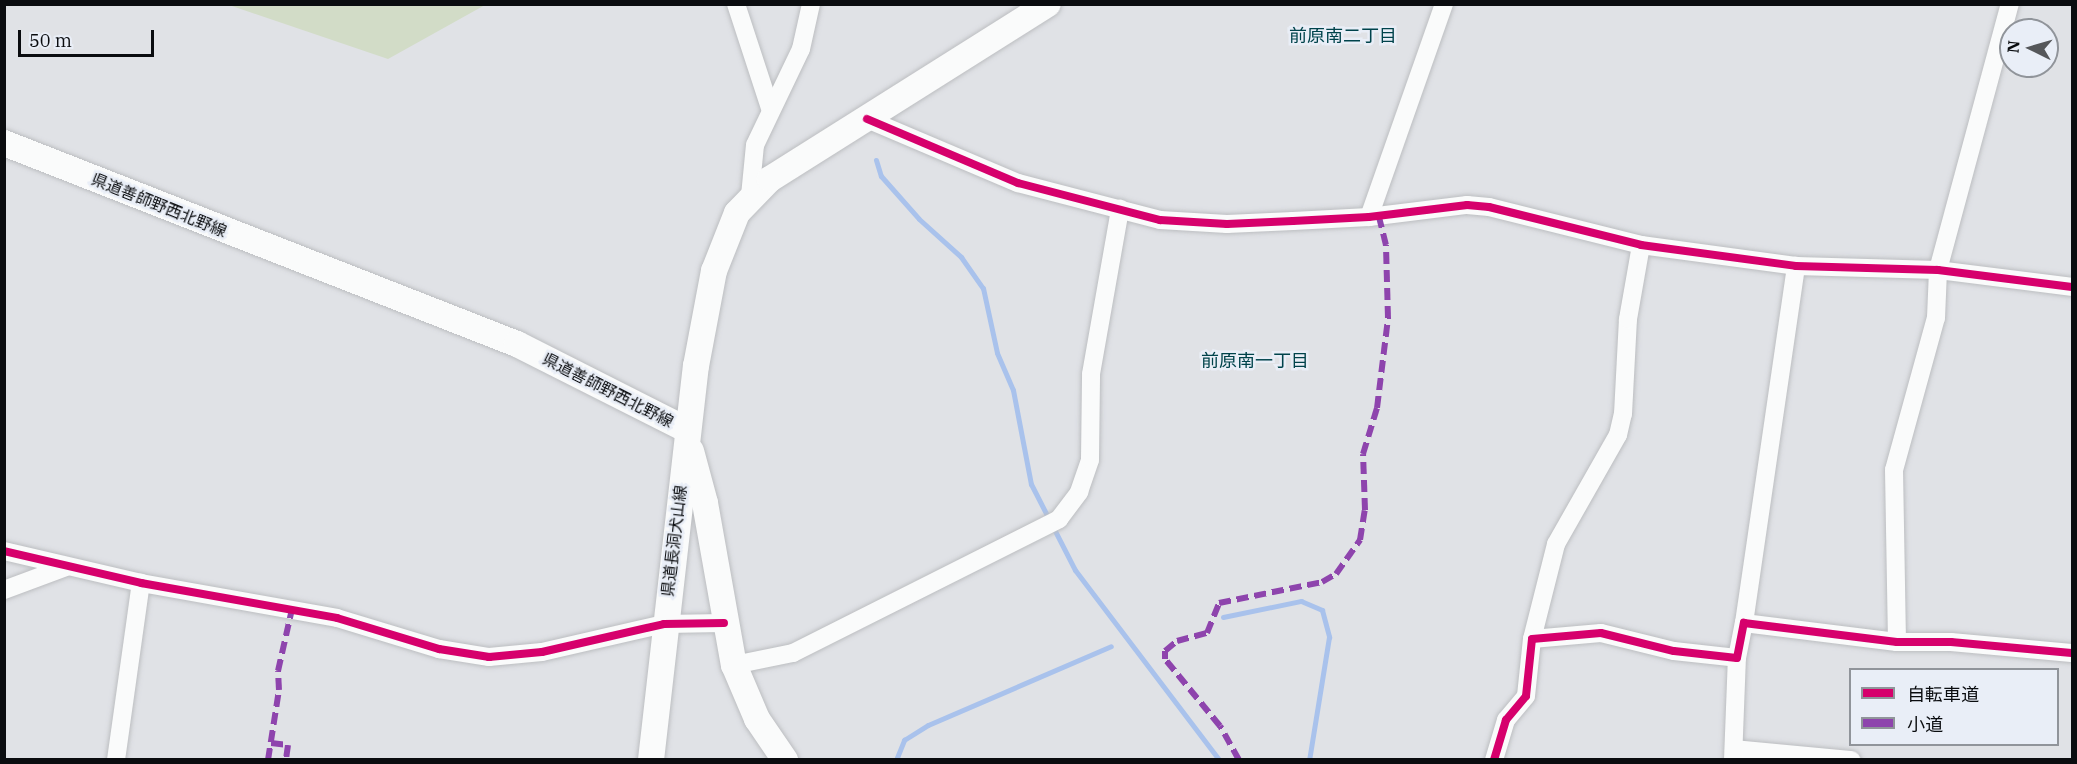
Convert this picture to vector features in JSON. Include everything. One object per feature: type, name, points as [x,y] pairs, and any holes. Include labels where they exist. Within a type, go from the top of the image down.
[{"type":"main road","name":"県道善師野西北野線","points":[[4,143],[486,331],[687,430],[714,271],[729,228],[750,196],[770,179],[1048,4]]},
{"type":"main road","points":[[687,430],[705,503],[724,623],[734,665],[757,719],[785,759]]},
{"type":"main road","name":"県道長洞犬山線","points":[[651,759],[687,430]]},
{"type":"street","points":[[736,4],[770,108]]},
{"type":"street","points":[[750,196],[755,145],[770,108],[801,49],[811,4]]},
{"type":"street","points":[[1369,217],[1444,4]]},
{"type":"street","points":[[1896,642],[1894,470],[1936,318],[1938,270],[2010,4]]},
{"type":"street","points":[[862,121],[1018,183],[1120,209],[1192,224],[1369,217],[1467,205],[1489,207],[1641,245],[1796,266],[1938,270],[2073,287]]},
{"type":"street","points":[[734,665],[793,653],[1029,532],[1059,519],[1079,492],[1090,460],[1091,374],[1120,209]]},
{"type":"street","points":[[1494,759],[1506,720],[1526,696],[1532,639],[1556,544],[1618,435],[1623,414],[1629,319],[1641,245]]},
{"type":"street","points":[[1796,266],[1737,658],[1733,754],[1851,759]]},
{"type":"street","points":[[4,551],[141,583],[336,618],[439,649],[489,657],[542,652],[664,624],[724,623]]},
{"type":"street","points":[[4,590],[66,567]]},
{"type":"street","points":[[116,759],[141,583]]},
{"type":"street","points":[[1744,623],[1896,642],[1951,642],[2073,654]]},
{"type":"street","points":[[1532,639],[1601,633],[1674,651],[1737,658]]},
{"type":"green space","points":[[229,5],[485,5],[388,59]]},
{"type":"waterway","points":[[876,160],[881,176],[919,219],[961,257],[983,288],[997,353],[1013,390],[1031,484],[1075,570],[1219,760]]},
{"type":"waterway","points":[[1223,617],[1301,601],[1322,610],[1329,637],[1309,760]]},
{"type":"waterway","points":[[896,760],[904,740],[928,725],[1111,646]]},
{"type":"marked path","points":[[1239,760],[1220,726],[1165,659],[1165,651],[1177,641],[1207,633],[1219,603],[1322,582],[1336,574],[1360,540],[1365,510],[1363,454],[1377,408],[1388,318],[1386,245],[1379,216]]},
{"type":"marked path","points":[[268,760],[279,690],[278,671],[292,609]]},
{"type":"marked path","points":[[271,743],[288,745],[286,760]]},
{"type":"cycle path","points":[[867,119],[1018,183],[1160,220],[1227,224],[1293,221],[1369,217],[1467,205],[1489,207],[1641,245],[1796,266],[1938,270],[2072,287]]},
{"type":"cycle path","points":[[4,551],[141,583],[337,618],[439,649],[489,657],[542,652],[664,624],[724,623]]},
{"type":"cycle path","points":[[1494,760],[1506,720],[1526,696],[1532,639],[1601,633],[1674,651],[1737,658],[1744,623],[1897,642],[1951,642],[2072,653]]},
{"type":"district","name":"前原南二丁目","points":[[1343,36]]},
{"type":"district","name":"前原南一丁目","points":[[1255,361]]}]
